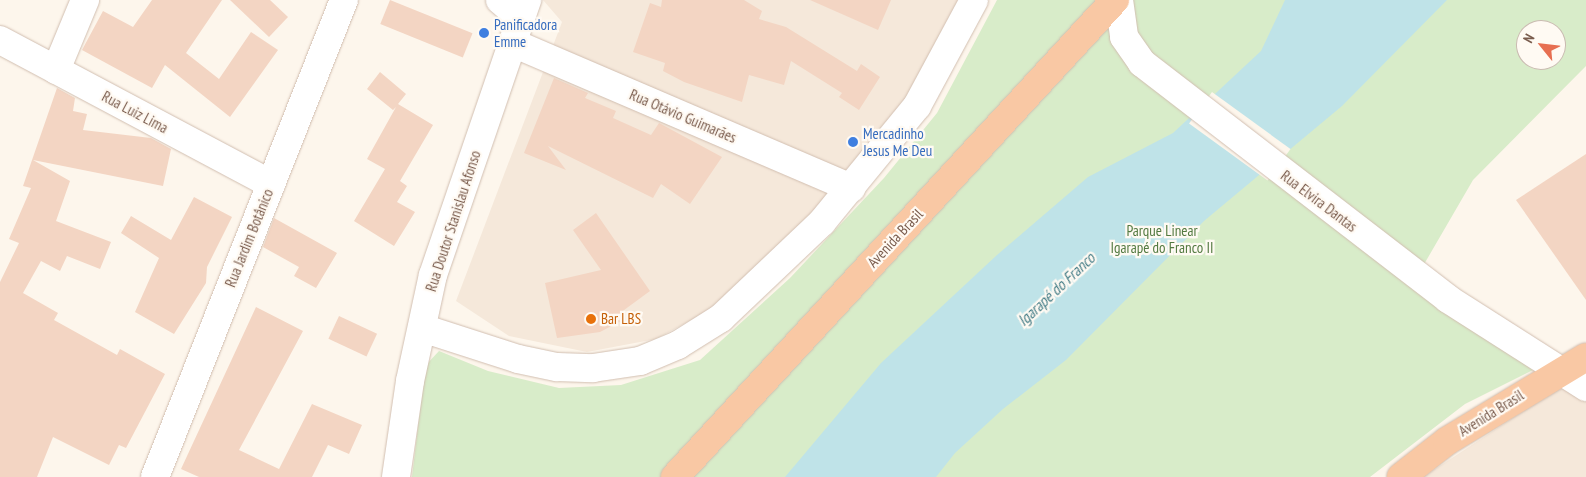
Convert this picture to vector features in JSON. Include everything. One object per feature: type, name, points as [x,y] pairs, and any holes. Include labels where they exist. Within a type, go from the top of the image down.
[{"type":"highway","name":"Avenida Brasil","points":[[675,477],[1115,0]]},
{"type":"highway","name":"Avenida Brasil","points":[[1401,477],[1447,441],[1559,371],[1586,357]]},
{"type":"street","points":[[56,70],[85,0]]},
{"type":"street","name":"Rua Jardim Botânico","points":[[155,477],[344,0]]},
{"type":"street","name":"Rua Otávio Guimarães","points":[[500,0],[521,21],[851,188]]},
{"type":"street","points":[[422,328],[518,359],[557,367],[593,368],[640,360],[678,345],[721,318],[785,261],[851,188],[917,106],[974,0]]},
{"type":"street","name":"Rua Elvira Dantas","points":[[1119,0],[1124,37],[1142,63],[1163,81],[1448,300],[1586,387]]},
{"type":"street","name":"Rua Doutor Stanislau Afonso","points":[[396,477],[422,328],[449,225],[521,21]]},
{"type":"street","name":"Rua Luiz Lima","points":[[0,40],[271,184]]},
{"type":"shaded area","points":[[543,0],[962,0],[937,54],[871,152],[730,299],[656,339],[587,352],[509,336],[456,301],[562,22]]},
{"type":"shaded area","points":[[1586,373],[1586,477],[1423,477],[1574,378]]},
{"type":"green space","name":"Parque Linear Igarapé do Franco II","points":[[997,0],[1586,0],[1586,66],[1473,180],[1412,285],[1533,370],[1465,404],[1370,477],[412,477],[425,366],[439,351],[488,371],[559,388],[621,385],[700,360],[790,278],[884,178],[937,113]]},
{"type":"water","name":"Igarapé do Franco","points":[[1285,0],[1447,0],[1342,106],[1204,221],[1066,360],[1003,409],[955,453],[936,477],[785,477],[881,363],[997,255],[1088,177],[1173,133],[1261,51]]},
{"type":"pier","points":[[1212,92],[1290,149],[1268,181],[1189,124]]},
{"type":"building","points":[[152,0],[222,0],[186,53],[219,79],[251,32],[278,50],[230,117],[165,65],[152,88],[82,50],[103,11],[133,27]]},
{"type":"building","points":[[230,0],[270,0],[288,17],[269,37]]},
{"type":"building","points":[[390,0],[473,33],[463,57],[380,24]]},
{"type":"building","points":[[662,0],[744,0],[762,11],[759,19],[786,27],[857,71],[861,64],[880,77],[859,110],[839,97],[842,93],[791,61],[784,85],[749,75],[742,102],[684,82],[663,71],[665,63],[633,52],[650,3],[661,7]]},
{"type":"building","points":[[810,0],[891,0],[878,30]]},
{"type":"building","points":[[380,72],[406,94],[398,104],[433,125],[400,181],[407,186],[397,202],[415,212],[394,246],[354,221],[385,169],[367,159],[396,107],[393,110],[367,89]]},
{"type":"building","points":[[554,78],[588,93],[585,98],[616,111],[613,118],[651,135],[659,123],[722,157],[690,204],[661,184],[653,198],[548,146],[566,170],[524,153]]},
{"type":"building","points":[[57,88],[75,98],[73,111],[87,114],[83,130],[151,138],[171,149],[163,186],[33,160],[70,181],[56,221],[111,242],[100,269],[67,256],[60,271],[41,261],[23,293],[58,313],[54,320],[117,355],[120,349],[165,374],[126,448],[119,445],[109,465],[53,437],[37,477],[0,477],[0,282],[19,243],[9,239],[31,188],[23,186]]},
{"type":"building","points":[[1586,154],[1586,300],[1516,200]]},
{"type":"building","points":[[194,197],[232,217],[207,267],[206,283],[174,334],[135,312],[159,258],[121,233],[131,216],[171,240]]},
{"type":"building","points":[[596,213],[650,291],[620,313],[623,320],[600,332],[557,338],[545,283],[601,270],[573,230]]},
{"type":"building","points":[[274,218],[337,253],[316,288],[294,276],[299,267],[263,247]]},
{"type":"building","points":[[256,307],[303,331],[239,450],[279,469],[312,404],[362,425],[349,454],[328,445],[312,477],[199,477],[181,469]]},
{"type":"building","points":[[339,316],[377,334],[366,356],[328,339]]},
{"type":"place","name":"Panificadora Emme","points":[[484,33]]},
{"type":"place","name":"Mercadinho Jesus Me Deu","points":[[853,142]]},
{"type":"place","name":"Bar LBS","points":[[591,319]]}]
